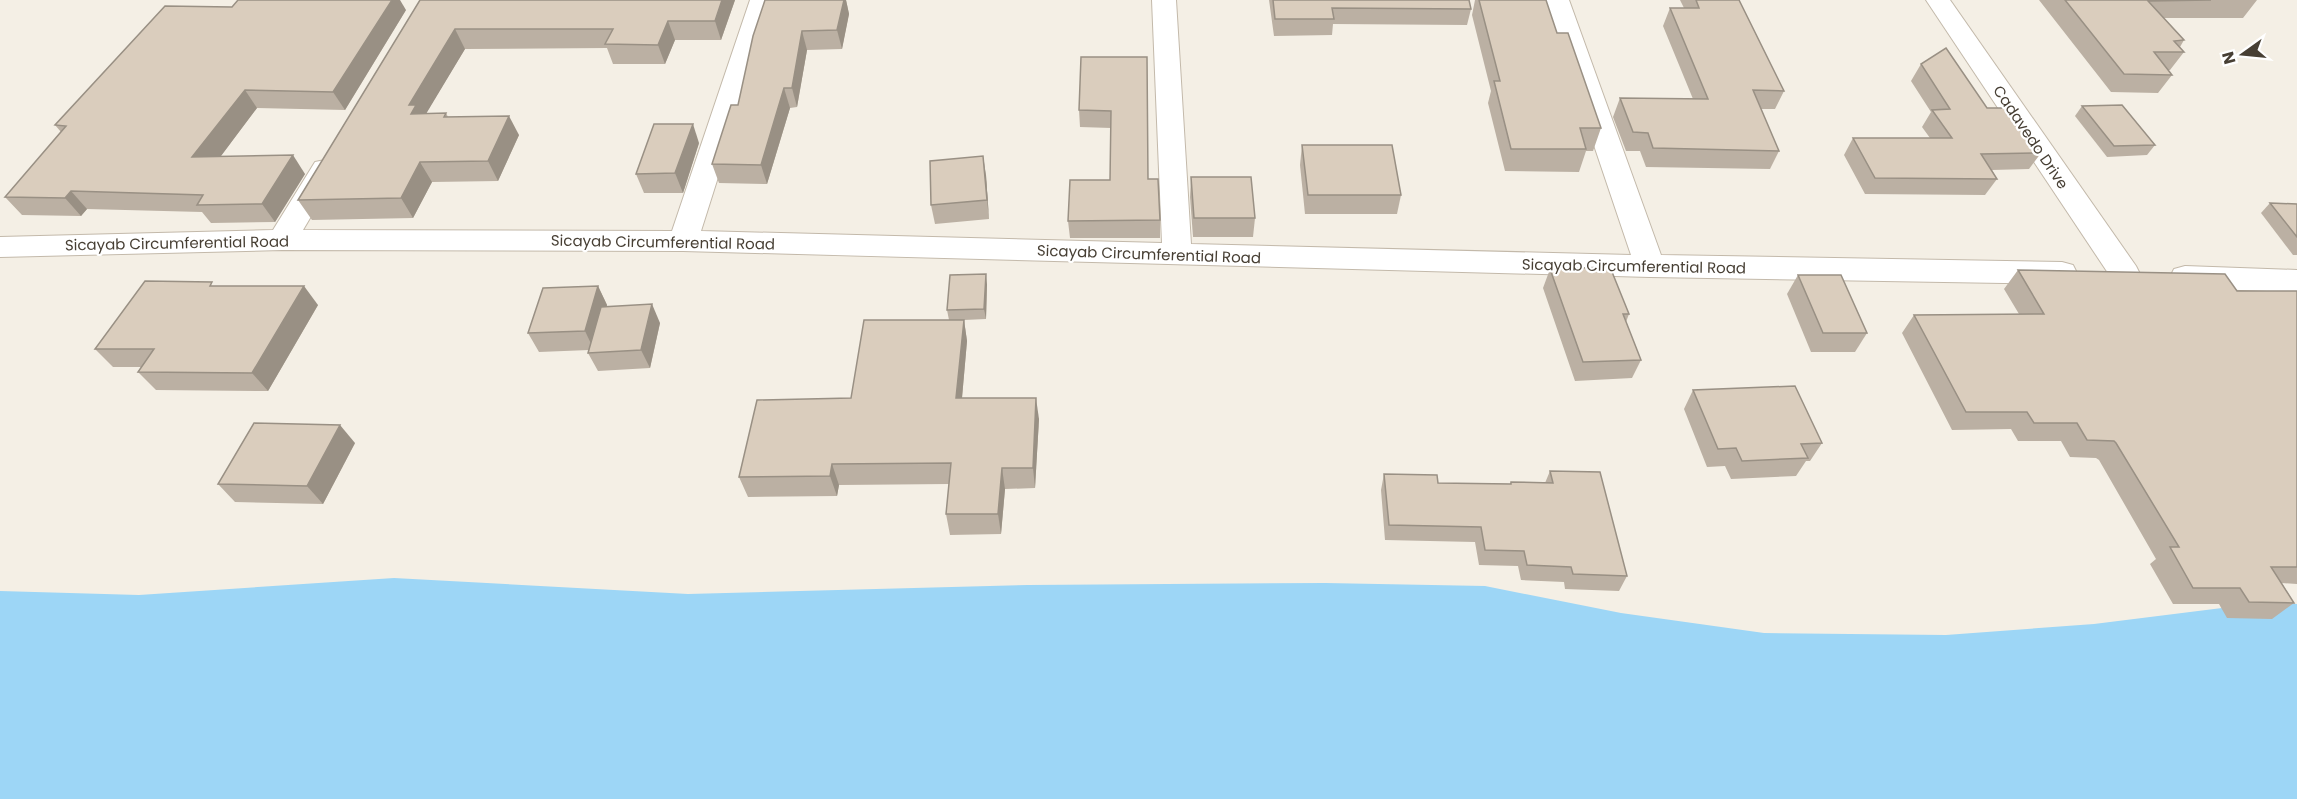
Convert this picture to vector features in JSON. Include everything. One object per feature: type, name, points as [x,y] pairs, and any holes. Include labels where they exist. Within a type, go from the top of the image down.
[{"type":"street","points":[[683,241],[762,0]]},
{"type":"street","points":[[1164,0],[1177,255]]},
{"type":"street","points":[[1557,0],[1650,266]]},
{"type":"street","name":"Cadavedo Drive","points":[[1938,0],[2144,275]]},
{"type":"street","points":[[282,240],[336,150]]},
{"type":"street","name":"Sicayab Circumferential Road","points":[[0,247],[282,240],[683,241],[1177,255],[2144,275],[2297,281]]},
{"type":"water","points":[[394,578],[688,594],[1028,585],[1325,583],[1485,586],[1621,613],[1764,633],[1946,635],[2094,624],[2262,603],[2297,604],[2297,799],[0,799],[0,591],[139,595]]},
{"type":"building","points":[[238,0],[392,0],[333,92],[245,90],[192,157],[293,155],[262,204],[197,205],[203,195],[71,191],[65,198],[5,197],[66,126],[55,125],[165,6],[232,7]]},
{"type":"building","points":[[420,0],[722,0],[715,21],[668,21],[658,45],[605,44],[613,29],[455,29],[409,105],[416,105],[411,114],[446,113],[444,117],[509,116],[488,161],[420,162],[401,198],[298,200]]},
{"type":"building","points":[[765,0],[844,0],[837,30],[802,31],[792,88],[784,88],[761,165],[712,164],[731,105],[738,105],[753,36]]},
{"type":"building","points":[[1273,0],[1469,0],[1471,9],[1332,8],[1334,19],[1275,19]]},
{"type":"building","points":[[1479,0],[1546,0],[1557,33],[1568,33],[1601,128],[1580,128],[1586,149],[1511,149],[1494,81],[1500,81]]},
{"type":"building","points":[[1696,0],[1739,0],[1784,91],[1753,90],[1779,151],[1653,148],[1648,133],[1633,132],[1620,98],[1708,99],[1670,8],[1699,8]]},
{"type":"building","points":[[2065,0],[2211,0],[2148,1],[2184,40],[2174,41],[2184,52],[2154,52],[2172,75],[2124,74]]},
{"type":"building","points":[[1946,48],[1987,108],[2007,108],[2041,153],[1981,154],[1997,179],[1875,178],[1853,138],[1952,138],[1932,110],[1950,109],[1921,64]]},
{"type":"building","points":[[1081,57],[1147,57],[1148,179],[1158,179],[1160,220],[1068,221],[1070,180],[1110,180],[1111,111],[1079,110]]},
{"type":"building","points":[[2122,105],[2155,145],[2114,146],[2082,106]]},
{"type":"building","points":[[654,124],[693,124],[675,173],[636,174]]},
{"type":"building","points":[[1302,145],[1392,145],[1401,195],[1308,195]]},
{"type":"building","points":[[983,156],[987,200],[931,205],[930,161]]},
{"type":"building","points":[[1191,177],[1251,177],[1255,218],[1194,218]]},
{"type":"building","points":[[2270,203],[2297,204],[2297,237]]},
{"type":"building","points":[[1610,267],[1629,314],[1623,314],[1641,360],[1583,362],[1550,269]]},
{"type":"building","points":[[2018,270],[2225,274],[2237,291],[2297,291],[2297,567],[2271,567],[2294,603],[2249,602],[2240,588],[2193,588],[2170,547],[2179,547],[2114,441],[2087,440],[2077,423],[2034,423],[2027,412],[1966,412],[1914,315],[2044,314]]},
{"type":"building","points":[[986,274],[984,309],[947,310],[950,275]]},
{"type":"building","points":[[1798,275],[1841,275],[1867,333],[1823,333]]},
{"type":"building","points":[[145,281],[212,282],[210,286],[304,286],[252,373],[138,372],[154,349],[95,349]]},
{"type":"building","points":[[598,286],[585,331],[528,333],[543,288]]},
{"type":"building","points":[[652,304],[641,350],[588,353],[601,307]]},
{"type":"building","points":[[864,320],[964,320],[956,398],[1036,398],[1033,468],[1002,468],[998,514],[946,514],[951,463],[832,464],[830,476],[739,477],[757,400],[851,398]]},
{"type":"building","points":[[1795,386],[1822,443],[1801,444],[1808,458],[1742,461],[1736,448],[1718,449],[1693,390]]},
{"type":"building","points":[[254,423],[340,425],[307,486],[218,484]]},
{"type":"building","points":[[1550,471],[1600,472],[1627,576],[1573,574],[1571,567],[1527,565],[1524,551],[1485,550],[1481,527],[1389,525],[1384,474],[1437,475],[1438,483],[1553,483]]}]
